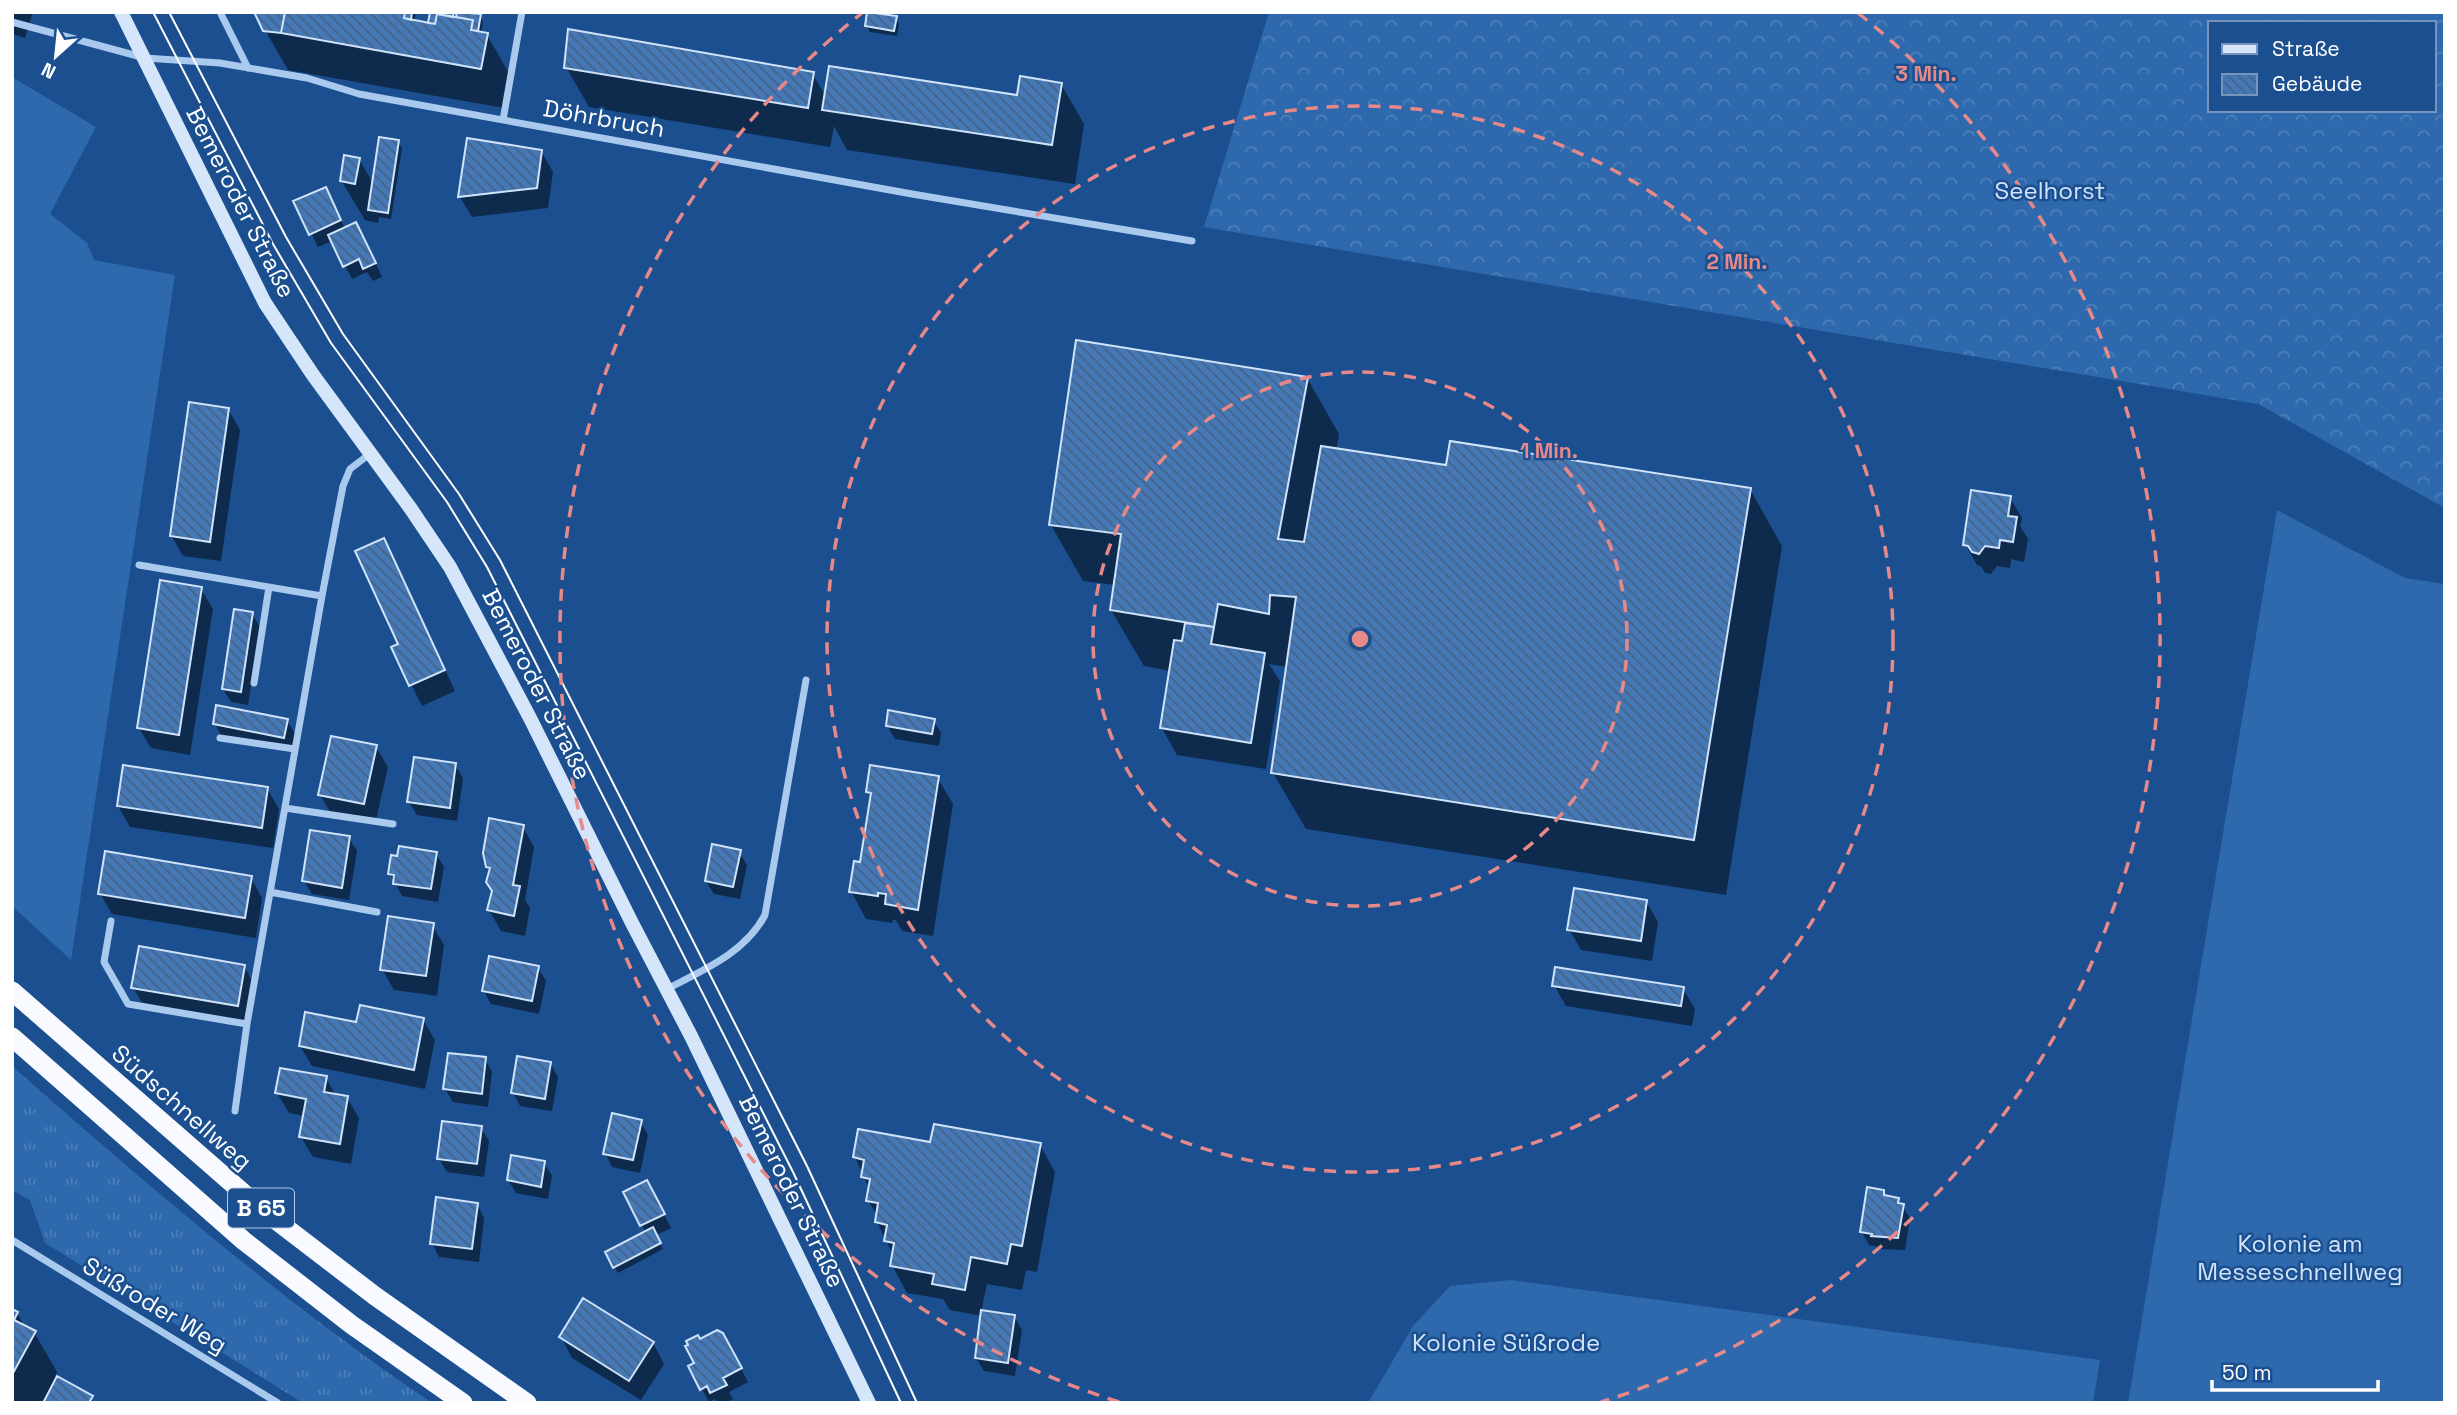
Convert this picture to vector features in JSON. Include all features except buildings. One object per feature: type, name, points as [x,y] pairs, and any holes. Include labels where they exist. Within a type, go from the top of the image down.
[{"type":"highway","name":"Südschnellweg","points":[[12,992],[264,1211],[375,1296],[527,1403]]},
{"type":"highway","name":"B 65","points":[[12,1037],[244,1241],[352,1325],[463,1403]]},
{"type":"main road","name":"Bemeroder Straße","points":[[121,12],[265,303],[450,567],[667,989],[869,1403]]},
{"type":"street","points":[[220,12],[248,68]]},
{"type":"street","points":[[503,120],[522,12]]},
{"type":"street","name":"Döhrbruch","points":[[12,22],[145,58],[220,63],[307,78],[359,94],[912,194],[1192,241]]},
{"type":"street","points":[[235,1111],[247,1024],[343,485],[350,469],[371,453]]},
{"type":"street","points":[[139,565],[322,596]]},
{"type":"street","points":[[254,683],[269,587]]},
{"type":"street","points":[[667,989],[725,958],[758,929],[765,915],[806,680]]},
{"type":"street","points":[[220,738],[295,750]]},
{"type":"street","points":[[285,807],[393,824]]},
{"type":"street","points":[[270,892],[377,912]]},
{"type":"street","points":[[111,921],[104,962],[128,1004],[247,1024]]},
{"type":"street","name":"Süßroder Weg","points":[[12,1240],[278,1403]]},
{"type":"green space","name":"Seelhorst","points":[[1269,12],[2445,12],[2445,508],[2258,404],[1204,227]]},
{"type":"green space","points":[[12,77],[96,127],[50,214],[87,243],[94,260],[175,275],[71,960],[12,906]]},
{"type":"green space","name":"Kolonie am Messeschnellweg","points":[[2277,510],[2405,578],[2445,584],[2445,1403],[2128,1403]]},
{"type":"green space","points":[[12,1066],[216,1241],[322,1324],[432,1403],[303,1403],[45,1243],[30,1200],[12,1190]]},
{"type":"green space","name":"Kolonie Süßrode","points":[[1511,1280],[2100,1360],[2093,1403],[1368,1403],[1413,1326],[1450,1286]]},
{"type":"tram line","points":[[153,12],[273,244],[331,343],[447,502],[487,567],[793,1172],[901,1403]]},
{"type":"tram line","points":[[169,12],[286,237],[343,334],[459,494],[500,560],[807,1166],[917,1403]]}]
